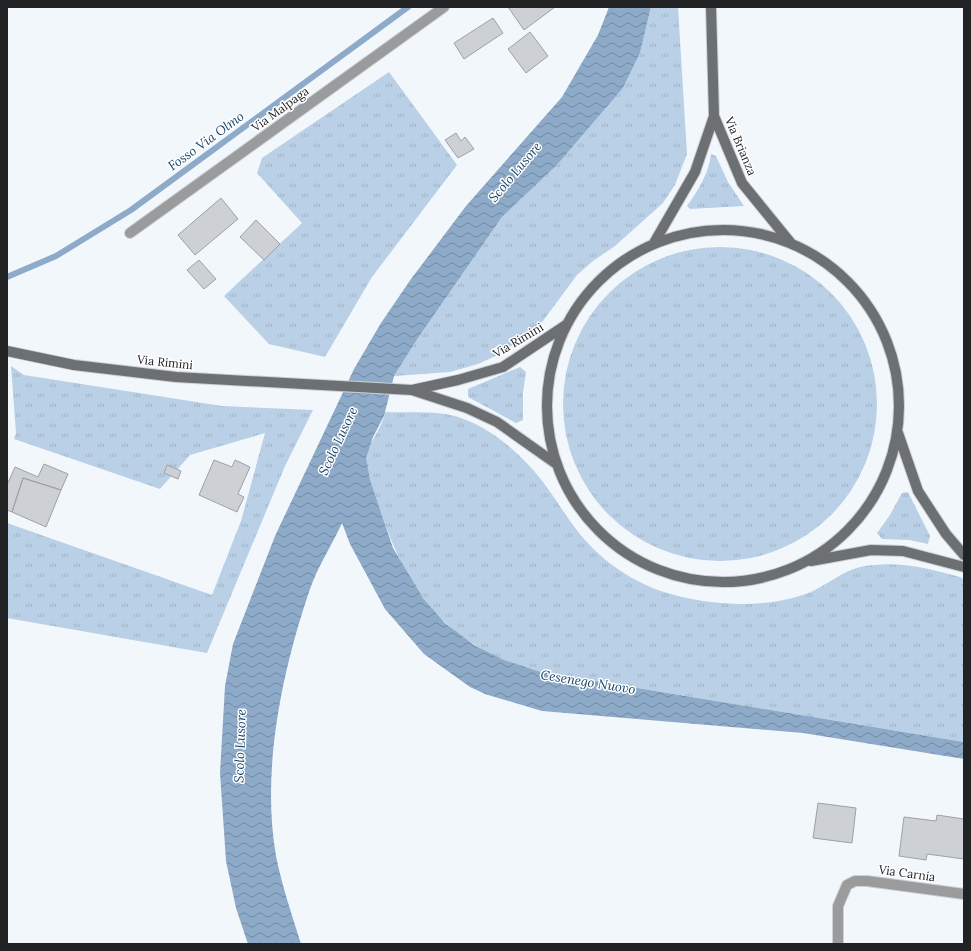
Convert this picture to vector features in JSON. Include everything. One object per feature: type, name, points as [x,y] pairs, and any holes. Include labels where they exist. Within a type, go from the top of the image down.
[{"type":"main road","name":"Via Brianza","points":[[654,243],[696,172],[714,116],[711,7]]},
{"type":"main road","name":"Via Brianza","points":[[714,116],[742,183],[790,242]]},
{"type":"main road","points":[[807,562],[840,539],[872,501],[888,470],[898,433],[900,399],[895,363],[884,332],[869,306],[847,280],[820,258],[790,242],[762,234],[732,229],[684,233],[654,243],[622,261],[600,279],[580,302],[566,325],[557,346],[550,370],[546,413],[549,438],[555,463],[572,498],[599,533],[636,561],[677,578],[712,583],[746,582],[807,562],[871,550],[903,551],[964,567]]},
{"type":"main road","name":"Via Rimini","points":[[7,352],[74,365],[176,377],[412,390],[458,380],[503,366],[566,325]]},
{"type":"main road","name":"Via Rimini","points":[[412,390],[467,408],[497,422],[555,463]]},
{"type":"main road","points":[[898,433],[918,491],[946,534],[964,556]]},
{"type":"street","name":"Via Malpaga","points":[[130,233],[444,7]]},
{"type":"street","name":"Via Carnia","points":[[838,944],[838,906],[847,885],[854,881],[867,880],[964,894]]},
{"type":"green space","points":[[651,7],[678,7],[687,154],[675,185],[663,203],[615,246],[593,261],[577,275],[543,321],[502,353],[478,364],[450,372],[394,376],[418,338],[502,217],[557,165],[623,88],[640,53]]},
{"type":"green space","points":[[389,72],[457,165],[372,277],[325,357],[269,344],[224,296],[302,223],[257,173],[262,158]]},
{"type":"green space","points":[[711,154],[716,156],[728,182],[744,206],[690,209],[687,206],[702,182],[708,168]]},
{"type":"green space","points":[[720,247],[751,250],[780,259],[807,273],[831,293],[851,317],[865,344],[874,373],[877,404],[874,435],[865,464],[851,491],[831,515],[807,535],[780,549],[751,558],[720,561],[689,558],[660,549],[633,535],[609,515],[589,491],[575,464],[566,435],[563,404],[566,373],[575,344],[589,317],[609,293],[633,273],[660,259],[689,250]]},
{"type":"green space","points":[[11,366],[24,375],[222,406],[313,410],[285,466],[207,653],[7,618],[7,523],[212,595],[241,521],[265,433],[190,455],[160,489],[14,439],[16,433]]},
{"type":"green space","points":[[520,367],[526,372],[523,393],[523,420],[516,423],[468,397],[468,389]]},
{"type":"green space","points":[[385,412],[450,415],[462,418],[486,429],[517,453],[526,462],[547,488],[578,532],[602,557],[632,578],[653,588],[681,597],[719,603],[739,604],[778,601],[813,591],[854,569],[886,564],[923,568],[964,579],[964,742],[541,672],[509,662],[480,648],[459,634],[441,618],[426,601],[400,560],[390,537],[371,485],[366,463],[366,457],[370,445],[382,424]]},
{"type":"green space","points":[[908,492],[930,536],[928,544],[909,540],[882,539],[877,533],[890,515],[902,493]]},
{"type":"water","points":[[609,7],[651,7],[640,53],[623,88],[557,165],[502,217],[418,338],[394,376],[384,416],[373,437],[366,458],[370,480],[393,548],[423,598],[445,623],[474,645],[504,660],[541,672],[964,742],[964,759],[803,733],[542,711],[485,694],[470,687],[424,654],[385,609],[350,544],[342,523],[313,580],[300,620],[283,687],[273,755],[271,790],[272,823],[276,856],[284,889],[301,944],[248,944],[236,908],[226,861],[220,773],[225,686],[233,644],[275,536],[354,369],[381,323],[411,279],[466,206],[562,97],[598,35]]},
{"type":"building","points":[[508,7],[555,7],[524,30]]},
{"type":"building","points":[[493,18],[503,33],[464,59],[454,43]]},
{"type":"building","points":[[530,32],[548,56],[526,73],[508,49]]},
{"type":"building","points":[[456,133],[461,141],[465,137],[474,149],[458,158],[445,140]]},
{"type":"building","points":[[221,198],[238,219],[195,255],[178,235]]},
{"type":"building","points":[[256,220],[280,244],[264,260],[240,237]]},
{"type":"building","points":[[199,260],[216,279],[204,289],[187,270]]},
{"type":"building","points":[[214,460],[232,467],[235,460],[250,467],[238,494],[244,497],[237,512],[199,495]]},
{"type":"building","points":[[44,464],[68,474],[61,490],[23,478],[12,512],[7,510],[7,485],[15,467],[38,477]]},
{"type":"building","points":[[167,465],[181,471],[178,479],[164,473]]},
{"type":"building","points":[[23,478],[61,490],[46,527],[12,512]]},
{"type":"building","points":[[818,803],[856,808],[852,843],[813,838]]},
{"type":"building","points":[[937,815],[964,819],[964,859],[927,854],[926,860],[899,856],[904,817],[936,821]]},
{"type":"waterway","name":"Fosso Via Olmo","points":[[7,277],[56,256],[131,210],[408,7]]},
{"type":"water label","name":"Scolo Lusore","points":[[515,172]]},
{"type":"water label","name":"Scolo Lusore","points":[[338,441]]},
{"type":"water label","name":"Cesenego Nuovo","points":[[588,682]]},
{"type":"water label","name":"Scolo Lusore","points":[[240,746]]}]
